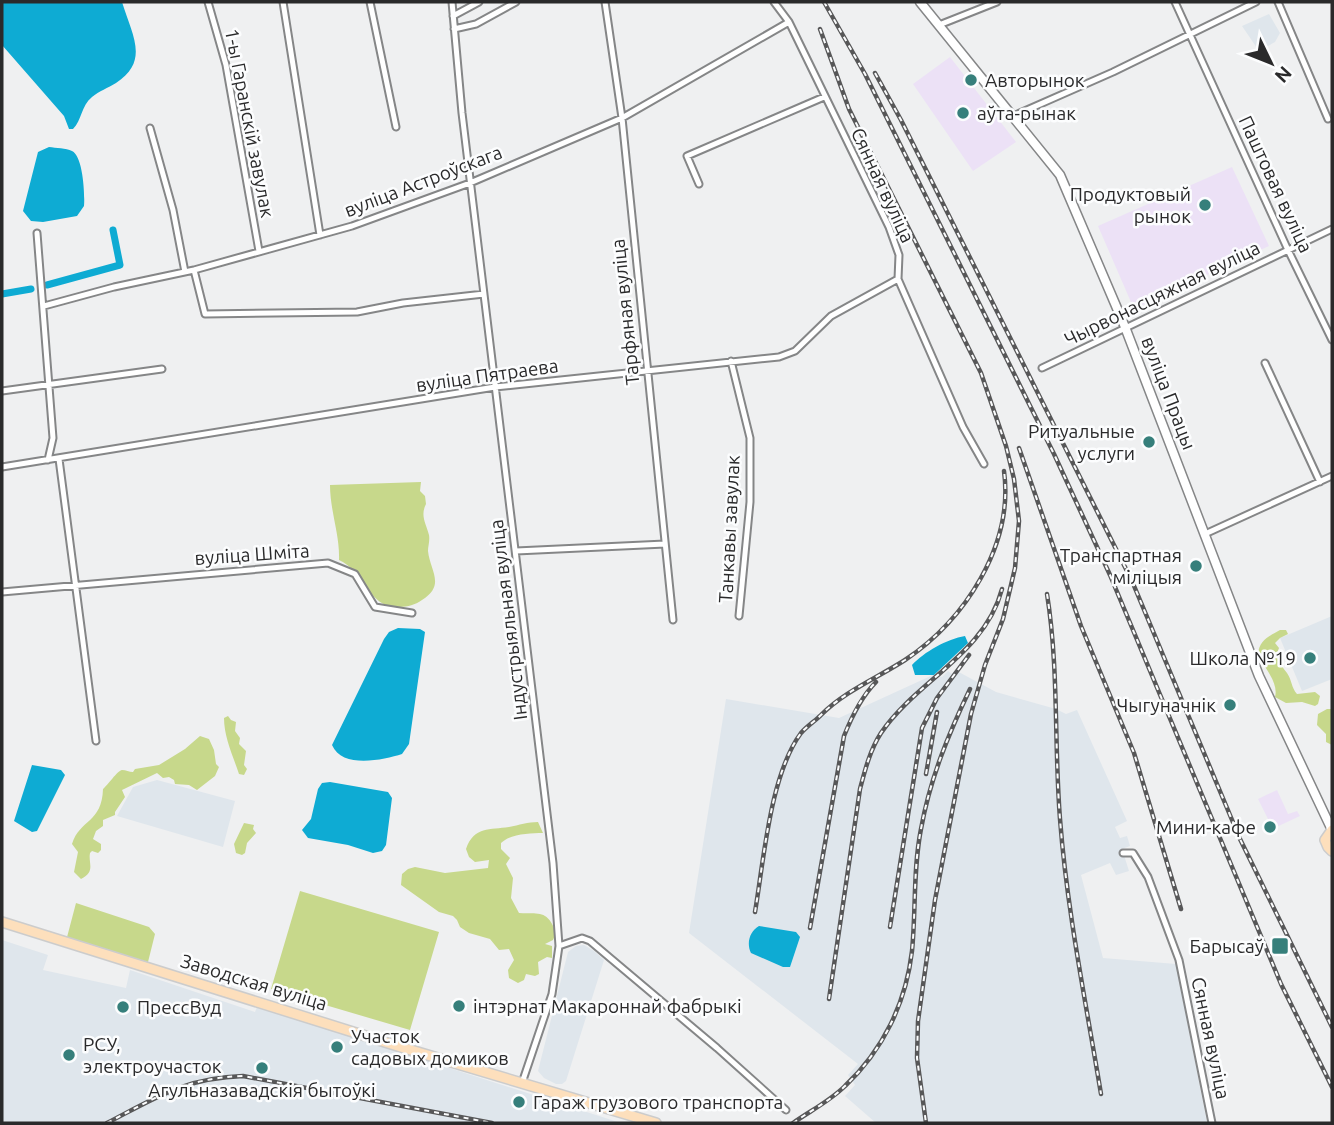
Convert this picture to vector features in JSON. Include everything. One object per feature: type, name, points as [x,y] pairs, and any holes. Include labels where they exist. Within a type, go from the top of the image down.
[{"type":"main road","name":"вуліца Працы","points":[[920,2],[1060,175],[1125,327],[1259,676],[1332,830],[1325,840],[1332,851]]},
{"type":"main road","name":"Заводская вуліца","points":[[2,922],[656,1123]]},
{"type":"street","name":"1-ы Гаранскій завулак","points":[[208,2],[226,65],[259,251]]},
{"type":"street","points":[[283,2],[320,235]]},
{"type":"street","points":[[370,2],[396,127]]},
{"type":"street","name":"Індустрыяльная вуліца","points":[[452,2],[470,183],[553,863],[559,946],[552,994],[522,1083]]},
{"type":"street","points":[[453,16],[479,2]]},
{"type":"street","points":[[454,29],[476,24],[516,2]]},
{"type":"street","name":"Тарфяная вуліца","points":[[605,2],[622,118],[673,620]]},
{"type":"street","name":"Сянная вуліца","points":[[774,2],[789,22],[889,227],[899,255],[898,279],[963,427],[984,464]]},
{"type":"street","points":[[939,25],[997,2]]},
{"type":"street","name":"Паштовая вуліца","points":[[1175,2],[1332,340]]},
{"type":"street","points":[[1013,116],[1256,2]]},
{"type":"street","points":[[1278,2],[1328,119]]},
{"type":"street","name":"вуліца Астроўскага","points":[[44,306],[114,287],[194,270],[320,235],[385,215],[470,183],[622,118],[789,22]]},
{"type":"street","points":[[699,184],[687,156],[824,97]]},
{"type":"street","points":[[150,128],[173,210],[185,272]]},
{"type":"street","name":"Чырвонасцяжная вуліца","points":[[1042,368],[1332,229]]},
{"type":"street","points":[[37,233],[53,438],[48,460]]},
{"type":"street","points":[[194,270],[205,314],[356,312],[403,303],[484,294]]},
{"type":"street","name":"вуліца Пятраева","points":[[2,467],[495,387],[779,358],[795,351],[831,316],[898,279]]},
{"type":"street","name":"Танкавы завулак","points":[[731,361],[750,438],[750,502],[739,616]]},
{"type":"street","points":[[1265,363],[1320,482]]},
{"type":"street","points":[[2,391],[162,369]]},
{"type":"street","points":[[58,459],[96,741]]},
{"type":"street","points":[[1205,534],[1332,476]]},
{"type":"street","points":[[516,551],[665,544]]},
{"type":"street","name":"вуліца Шміта","points":[[2,592],[328,564],[355,574],[375,607],[412,613]]},
{"type":"street","name":"Сянная вуліца","points":[[1123,853],[1133,853],[1148,877],[1175,948],[1212,1123]]},
{"type":"street","points":[[559,946],[582,938],[590,941],[786,1110]]},
{"type":"shaded area","points":[[1269,14],[1280,33],[1275,42],[1259,51],[1242,26]]},
{"type":"shaded area","name":"аўта-рынак","points":[[950,57],[1016,142],[973,171],[913,84]]},
{"type":"shaded area","points":[[1232,167],[1269,246],[1134,309],[1098,226]]},
{"type":"shaded area","name":"Школа №19","points":[[1332,616],[1332,679],[1302,691],[1280,638]]},
{"type":"shaded area","points":[[955,670],[996,692],[1066,714],[1077,710],[1127,821],[1115,827],[1120,838],[1127,836],[1130,846],[1122,849],[1129,871],[1116,875],[1110,863],[1081,875],[1103,958],[1176,964],[1207,1123],[876,1123],[845,1096],[855,1085],[848,1075],[858,1064],[689,933],[726,699],[839,718],[935,674],[942,677],[948,671],[952,674]]},
{"type":"shaded area","points":[[157,780],[235,801],[223,847],[117,816],[133,787]]},
{"type":"shaded area","points":[[1277,790],[1288,814],[1297,811],[1300,816],[1266,832],[1262,824],[1269,821],[1258,799]]},
{"type":"shaded area","points":[[2,940],[48,955],[43,970],[126,988],[130,970],[255,1012],[257,1007],[275,1012],[621,1123],[2,1123]]},
{"type":"shaded area","points":[[584,945],[604,960],[566,1081],[556,1084],[544,1078],[538,1071],[568,952],[576,946]]},
{"type":"green space","points":[[421,482],[420,491],[425,496],[426,504],[424,516],[429,535],[428,551],[435,583],[429,594],[418,602],[407,606],[390,606],[377,599],[354,571],[339,560],[330,485]]},
{"type":"green space","points":[[1280,630],[1286,630],[1288,634],[1275,643],[1279,648],[1279,662],[1297,694],[1315,692],[1320,696],[1315,706],[1302,702],[1286,703],[1275,697],[1273,681],[1258,655],[1262,642]]},
{"type":"green space","points":[[1332,709],[1332,745],[1326,742],[1326,734],[1317,725],[1318,714]]},
{"type":"green space","points":[[228,716],[236,722],[235,731],[240,738],[239,744],[246,751],[244,765],[247,769],[244,775],[239,774],[227,739],[224,718]]},
{"type":"green space","points":[[200,736],[209,739],[214,750],[219,767],[215,776],[197,790],[189,785],[175,784],[174,780],[163,778],[157,773],[122,790],[125,797],[115,815],[103,820],[103,826],[96,831],[93,839],[101,844],[101,850],[98,853],[90,853],[90,870],[81,879],[74,872],[78,852],[72,844],[99,808],[103,789],[120,771],[133,772],[135,769],[159,765]]},
{"type":"green space","points":[[538,822],[543,833],[515,836],[501,843],[501,849],[510,858],[506,864],[513,878],[511,898],[519,913],[546,916],[556,933],[553,940],[545,944],[552,946],[552,958],[547,957],[538,962],[539,974],[526,974],[524,980],[518,983],[509,978],[508,970],[514,960],[509,949],[499,950],[490,939],[469,933],[460,927],[453,916],[439,912],[401,885],[402,874],[415,867],[445,873],[488,868],[489,860],[475,862],[469,857],[466,849],[473,836],[489,829]]},
{"type":"green space","points":[[244,823],[254,825],[256,833],[247,843],[242,855],[236,853],[234,844]]},
{"type":"green space","points":[[300,891],[439,932],[410,1030],[271,989]]},
{"type":"green space","points":[[76,903],[149,927],[155,934],[147,966],[66,941]]},
{"type":"water","points":[[2,2],[122,2],[136,47],[133,66],[116,83],[88,101],[73,129],[69,129],[64,116],[2,45]]},
{"type":"water","points":[[49,147],[67,149],[76,154],[82,176],[84,206],[77,216],[43,222],[31,221],[23,211],[38,152]]},
{"type":"water","points":[[398,628],[420,629],[425,632],[409,744],[402,754],[384,759],[364,761],[344,757],[337,753],[332,745],[384,639],[389,632]]},
{"type":"water","points":[[965,636],[968,643],[934,675],[915,675],[912,665],[923,655],[943,643]]},
{"type":"water","points":[[32,765],[61,770],[65,775],[37,831],[32,832],[14,821]]},
{"type":"water","points":[[322,783],[388,792],[392,798],[386,845],[382,851],[373,853],[348,845],[308,838],[302,830],[311,819],[318,789]]},
{"type":"water","points":[[759,926],[796,932],[800,937],[790,967],[783,967],[751,953],[750,938]]},
{"type":"waterway","points":[[47,285],[120,265],[113,230]]},
{"type":"waterway","points":[[2,294],[31,289]]},
{"type":"railway","points":[[824,2],[865,74],[1054,454],[1110,575],[1281,984],[1332,1087]]},
{"type":"railway","points":[[820,29],[849,109],[981,373],[1006,446],[1014,479],[1019,521],[1015,568],[1003,619],[985,665],[971,714],[935,900],[918,1021],[917,1058],[926,1123]]},
{"type":"railway","points":[[875,73],[1132,581],[1240,839],[1332,1027]]},
{"type":"railway","points":[[1019,448],[1081,626],[1134,753],[1181,909]]},
{"type":"railway","points":[[755,912],[775,794],[790,751],[801,733],[830,706],[905,660],[947,624],[965,602],[993,553],[1005,499],[1004,471]]},
{"type":"railway","points":[[829,999],[860,789],[871,753],[881,733],[896,715],[981,632],[1002,589]]},
{"type":"railway","points":[[1047,594],[1055,678],[1058,791],[1063,853],[1101,1094]]},
{"type":"railway","points":[[890,927],[922,728],[937,698],[969,655]]},
{"type":"railway","points":[[810,928],[844,736],[857,707],[876,682]]},
{"type":"railway","points":[[793,1123],[833,1096],[859,1072],[881,1041],[898,1007],[912,951],[918,844],[929,792],[954,723],[970,689]]},
{"type":"railway","points":[[926,774],[937,712]]},
{"type":"railway","points":[[107,1123],[172,1090],[204,1081],[243,1076],[492,1123]]},
{"type":"place","name":"Авторынок","points":[[971,80]]},
{"type":"place","name":"аўта-рынак","points":[[963,113]]},
{"type":"place","name":"Продуктовый рынок","points":[[1205,205]]},
{"type":"place","name":"Ритуальные услуги","points":[[1149,442]]},
{"type":"place","name":"Транспартная міліцыя","points":[[1196,566]]},
{"type":"place","name":"Школа №19","points":[[1310,658]]},
{"type":"place","name":"Чыгуначнік","points":[[1230,705]]},
{"type":"place","name":"Мини-кафе","points":[[1270,827]]},
{"type":"place","name":"Барысаў","points":[[1280,946]]},
{"type":"place","name":"інтэрнат Макароннай фабрыкі","points":[[459,1006]]},
{"type":"place","name":"ПрессВуд","points":[[123,1007]]},
{"type":"place","name":"Участок садовых домиков","points":[[337,1047]]},
{"type":"place","name":"РСУ, электроучасток","points":[[69,1055]]},
{"type":"place","name":"Агульназавадскія бытоўкі","points":[[262,1068]]},
{"type":"place","name":"Гараж грузового транспорта","points":[[519,1102]]}]
